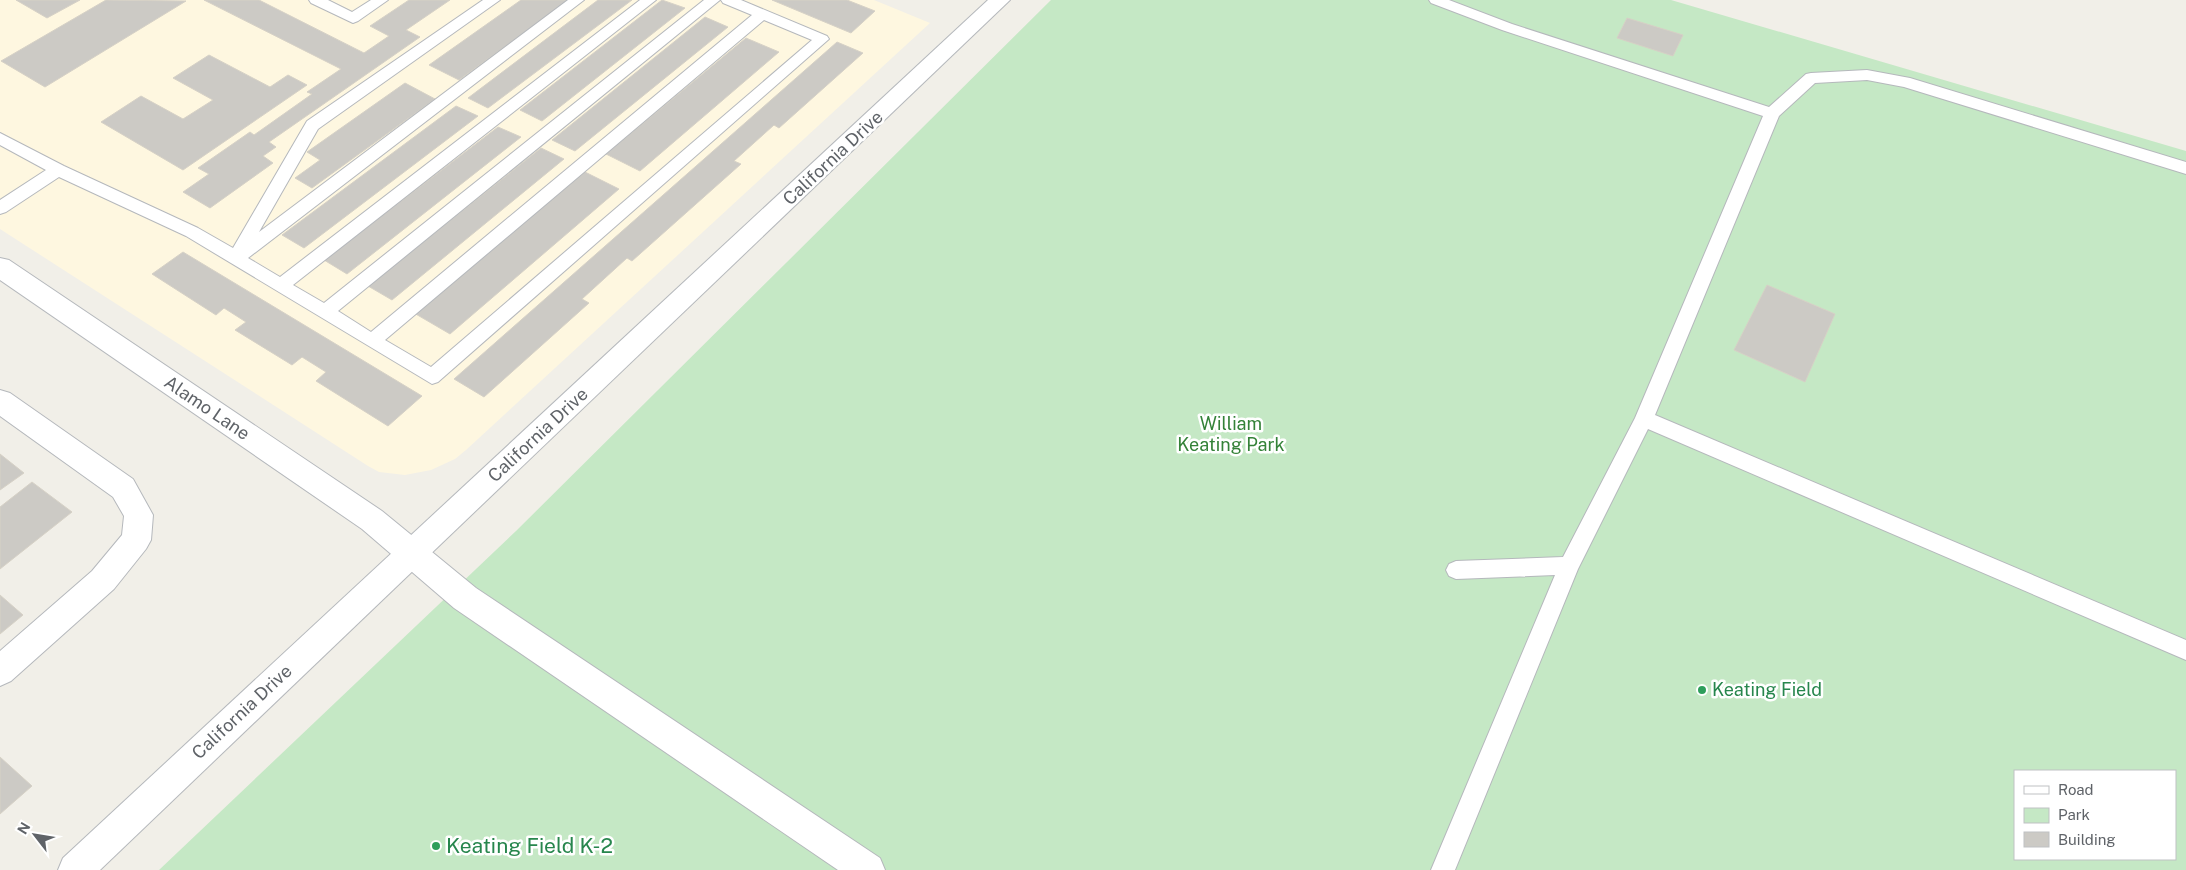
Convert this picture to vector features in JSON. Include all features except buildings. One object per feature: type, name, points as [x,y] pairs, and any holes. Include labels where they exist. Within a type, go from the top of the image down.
[{"type":"street","name":"California Drive","points":[[75,870],[1000,0]]},
{"type":"street","name":"Alamo Lane","points":[[0,267],[372,520],[465,598],[868,870]]},
{"type":"street","points":[[0,401],[122,488],[139,515],[136,540],[96,586],[58,622],[0,671]]},
{"type":"lane","points":[[316,0],[353,18],[381,0]]},
{"type":"lane","points":[[236,258],[312,125],[493,0]]},
{"type":"lane","points":[[236,258],[577,0]]},
{"type":"lane","points":[[281,285],[648,0]]},
{"type":"lane","points":[[325,312],[713,0]]},
{"type":"lane","points":[[0,138],[58,170],[192,232],[432,377],[822,39],[728,0]]},
{"type":"lane","points":[[1436,0],[1507,27],[1772,113]]},
{"type":"lane","points":[[372,341],[762,14]]},
{"type":"lane","points":[[1443,870],[1569,566],[1644,419],[1772,113],[1811,78],[1867,75],[1905,82],[2186,168]]},
{"type":"lane","points":[[0,208],[58,170]]},
{"type":"lane","points":[[1644,419],[2186,650]]},
{"type":"lane","points":[[1456,570],[1569,566]]},
{"type":"shaded area","points":[[0,0],[874,0],[930,23],[466,450],[455,459],[431,470],[405,475],[379,472],[368,466],[0,229]]},
{"type":"green space","name":"William Keating Park","points":[[1051,0],[1671,0],[2186,151],[2186,870],[159,870],[516,531]]},
{"type":"place","name":"Keating Field","points":[[1702,690]]},
{"type":"place","name":"Keating Field K-2","points":[[436,846]]}]
